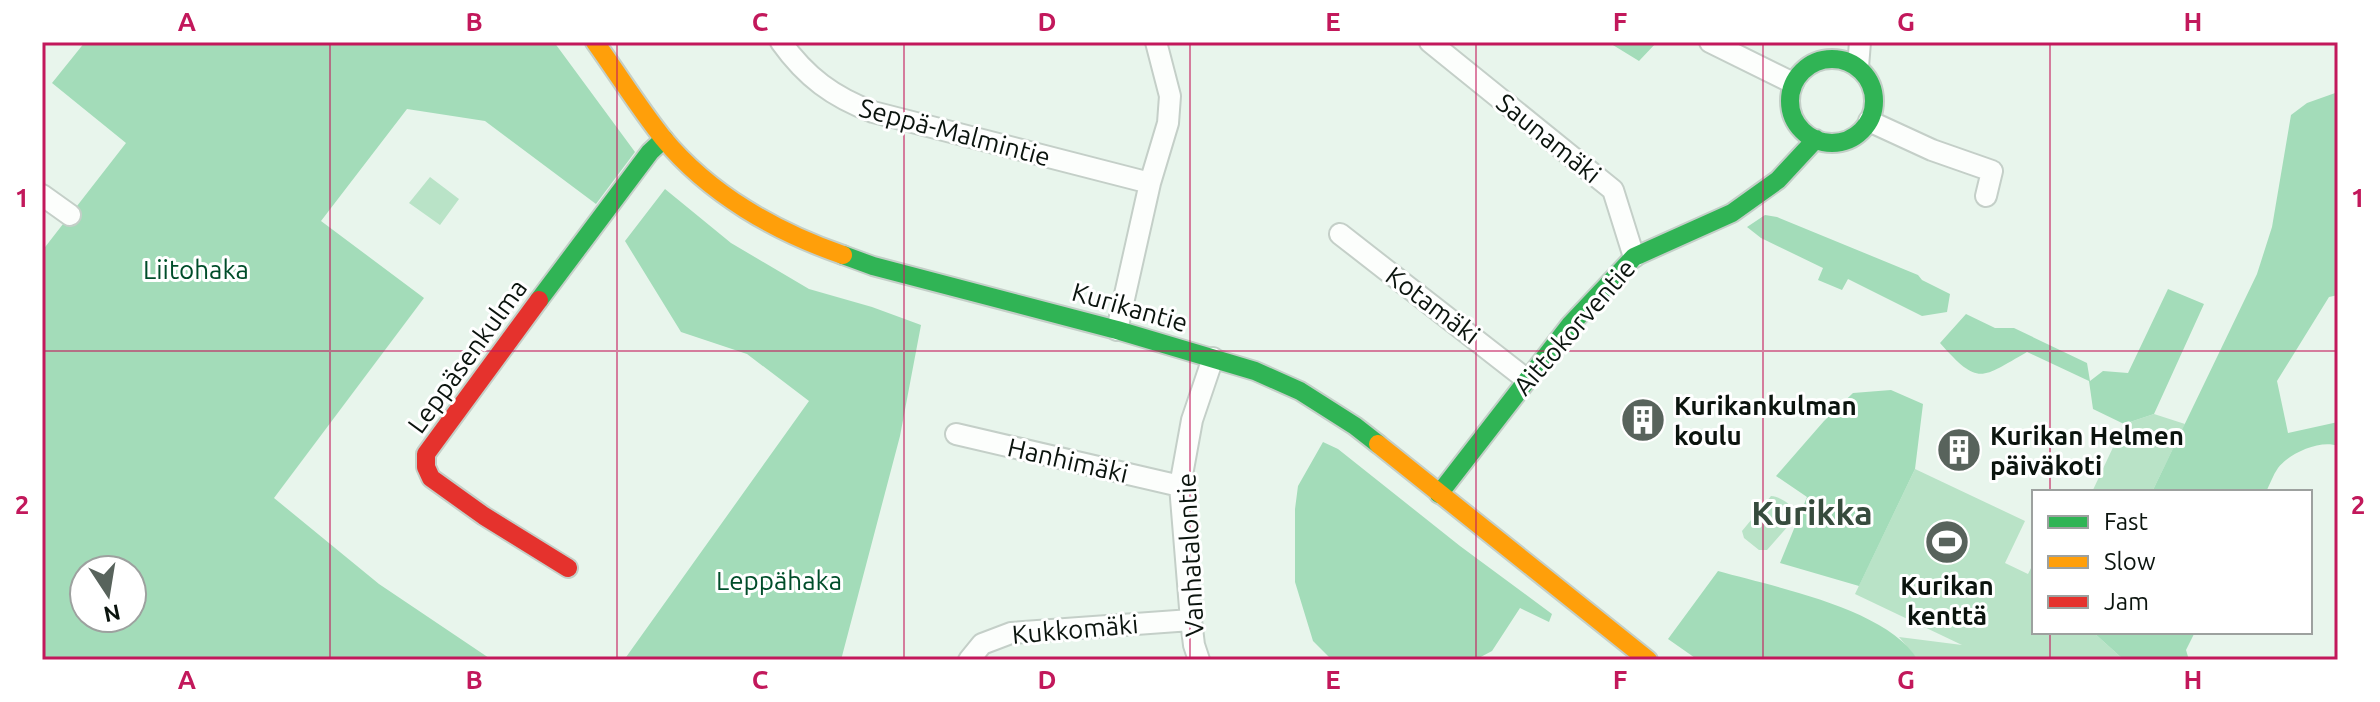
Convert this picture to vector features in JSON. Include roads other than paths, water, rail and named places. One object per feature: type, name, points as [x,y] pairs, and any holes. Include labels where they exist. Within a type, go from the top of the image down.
[{"type":"street","name":"Kurikantie","points":[[595,42],[664,139],[704,180],[781,230],[873,266],[1117,330],[1278,381],[1355,426],[1635,657]]},
{"type":"street","name":"Seppä-Malmintie","points":[[781,42],[794,61],[827,91],[860,107],[1150,183]]},
{"type":"street","points":[[1117,330],[1150,183],[1168,123],[1170,105],[1156,42]]},
{"type":"street","name":"Saunamäki","points":[[1430,42],[1613,190],[1634,257]]},
{"type":"street","points":[[1710,42],[1793,83]]},
{"type":"street","points":[[1858,67],[1860,42]]},
{"type":"street","points":[[1832,59],[1858,67],[1873,89],[1874,107],[1869,121],[1857,135],[1845,141],[1826,142],[1802,129],[1795,119],[1791,97],[1793,83],[1817,62],[1832,59]]},
{"type":"street","points":[[1869,121],[1932,150],[1992,171],[1986,196]]},
{"type":"street","name":"Leppäsenkulma","points":[[568,568],[484,516],[431,478],[426,467],[426,454],[605,211],[650,152],[664,139]]},
{"type":"street","name":"Aittokorventie","points":[[1439,494],[1570,325],[1634,257],[1732,213],[1778,180],[1816,139]]},
{"type":"street","points":[[42,195],[70,215]]},
{"type":"street","name":"Kotamäki","points":[[1340,234],[1526,379]]},
{"type":"street","name":"Vanhatalontie","points":[[1199,660],[1191,620],[1180,486],[1192,420],[1213,358]]},
{"type":"street","name":"Hanhimäki","points":[[956,434],[1180,486]]},
{"type":"street","name":"Kukkomäki","points":[[969,660],[982,644],[1011,633],[1191,620]]},
{"type":"place","name":"Kurikankulman koulu","points":[[1643,420]]},
{"type":"place","name":"Kurikan Helmen päiväkoti","points":[[1959,450]]},
{"type":"place","name":"Kurikan kenttä","points":[[1947,542]]},
{"type":"district","name":"Kurikka","points":[[1812,512]]},
{"type":"park label","name":"Liitohaka","points":[[196,269]]},
{"type":"park label","name":"Leppähaka","points":[[779,580]]}]
